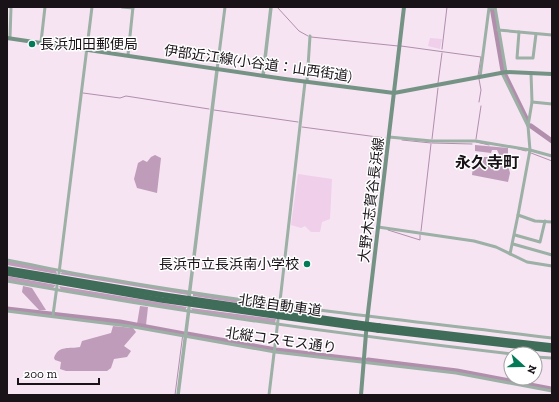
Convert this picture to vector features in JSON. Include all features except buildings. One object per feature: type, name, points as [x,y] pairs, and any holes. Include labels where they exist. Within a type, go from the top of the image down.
[{"type":"highway","name":"北陸自動車道","points":[[7,269],[355,325]]},
{"type":"highway","name":"北陸自動車道","points":[[7,273],[162,300],[552,350]]},
{"type":"highway","name":"北陸自動車道","points":[[379,328],[552,346]]},
{"type":"main road","name":"大野木志賀谷長浜線","points":[[361,395],[368,317],[404,7]]},
{"type":"main road","name":"伊部近江線(小谷道：山西街道)","points":[[8,38],[39,41],[217,70],[394,93],[504,72],[552,74]]},
{"type":"street","points":[[8,38],[11,7]]},
{"type":"street","points":[[39,41],[45,7]]},
{"type":"street","points":[[59,271],[92,7]]},
{"type":"street","points":[[122,7],[133,8],[128,55]]},
{"type":"street","points":[[189,297],[225,7]]},
{"type":"street","points":[[263,76],[271,7]]},
{"type":"street","points":[[479,77],[489,8],[495,7],[504,72],[528,126]]},
{"type":"street","points":[[498,30],[552,36]]},
{"type":"street","points":[[519,32],[517,58],[533,58],[536,34]]},
{"type":"street","points":[[280,310],[310,37]]},
{"type":"street","points":[[510,254],[515,235],[530,150],[528,126],[532,102],[531,73]]},
{"type":"street","points":[[532,102],[552,104]]},
{"type":"street","points":[[389,137],[466,143],[476,141],[530,150],[552,156]]},
{"type":"street","points":[[518,215],[535,220],[552,222]]},
{"type":"street","points":[[515,235],[540,242],[545,221]]},
{"type":"street","points":[[378,227],[474,241],[496,247],[538,265],[552,266]]},
{"type":"street","points":[[513,244],[552,255]]},
{"type":"street","points":[[7,260],[59,271],[189,292],[368,317],[552,338]]},
{"type":"street","points":[[7,281],[277,324],[503,353]]},
{"type":"street","points":[[53,314],[57,288]]},
{"type":"street","points":[[178,395],[183,336],[188,309]]},
{"type":"street","name":"北縦コスモス通り","points":[[7,311],[128,326],[275,350],[456,374],[552,391]]},
{"type":"street","points":[[269,395],[278,320]]},
{"type":"shaded area","points":[[430,38],[442,39],[440,49],[428,46]]},
{"type":"shaded area","points":[[475,145],[508,148],[508,158],[511,164],[508,166],[510,173],[508,182],[472,175],[474,157],[491,157],[491,161],[494,162],[500,156],[497,150],[492,150],[491,153],[475,151]]},
{"type":"shaded area","points":[[155,155],[161,158],[157,193],[137,188],[134,179],[138,163],[143,160],[147,162]]},
{"type":"shaded area","points":[[298,174],[332,179],[330,219],[322,222],[320,232],[311,232],[305,226],[301,228],[291,225]]},
{"type":"shaded area","points":[[7,261],[56,270],[57,274],[7,265]]},
{"type":"shaded area","points":[[62,272],[188,293],[188,295],[60,274]]},
{"type":"shaded area","points":[[7,276],[56,285],[53,288],[7,280]]},
{"type":"shaded area","points":[[23,286],[32,288],[46,310],[39,310],[22,292]]},
{"type":"shaded area","points":[[59,286],[187,307],[185,310],[61,290]]},
{"type":"shaded area","points":[[193,293],[277,305],[278,309],[193,296]]},
{"type":"shaded area","points":[[140,306],[148,307],[146,325],[137,324]]},
{"type":"shaded area","points":[[191,308],[276,319],[275,323],[192,311]]},
{"type":"shaded area","points":[[113,326],[133,328],[136,332],[124,346],[131,351],[127,357],[114,359],[111,368],[107,371],[66,371],[60,369],[61,362],[55,360],[54,358],[58,351],[65,348],[80,347],[82,341],[111,333]]},
{"type":"waterway","points":[[277,7],[299,31],[308,36]]},
{"type":"waterway","points":[[442,49],[447,7]]},
{"type":"waterway","points":[[492,7],[503,71],[527,120]]},
{"type":"waterway","points":[[311,37],[398,46]]},
{"type":"waterway","points":[[401,46],[481,57],[478,76]]},
{"type":"waterway","points":[[438,83],[442,53]]},
{"type":"waterway","points":[[479,79],[481,90],[479,102]]},
{"type":"waterway","points":[[432,139],[438,88]]},
{"type":"waterway","points":[[83,93],[120,98],[126,96],[209,109]]},
{"type":"waterway","points":[[476,139],[481,106]]},
{"type":"waterway","points":[[214,110],[298,122]]},
{"type":"waterway","points":[[531,126],[552,141]]},
{"type":"waterway","points":[[302,127],[385,138]]},
{"type":"waterway","points":[[402,140],[431,143]]},
{"type":"waterway","points":[[476,142],[489,145]]},
{"type":"waterway","points":[[432,143],[472,144]]},
{"type":"waterway","points":[[421,231],[431,144]]},
{"type":"waterway","points":[[518,149],[526,151]]},
{"type":"waterway","points":[[531,153],[552,161]]},
{"type":"waterway","points":[[388,230],[420,240],[420,235]]},
{"type":"waterway","points":[[7,309],[120,322],[184,334]]},
{"type":"waterway","points":[[175,395],[183,333]]},
{"type":"waterway","points":[[187,334],[276,350],[361,360]]},
{"type":"waterway","points":[[368,360],[457,371],[551,389]]},
{"type":"place","name":"長浜加田郵便局","points":[[32,44]]},
{"type":"place","name":"長浜市立長浜南小学校","points":[[307,264]]},
{"type":"district","name":"永久寺町","points":[[487,162]]}]
